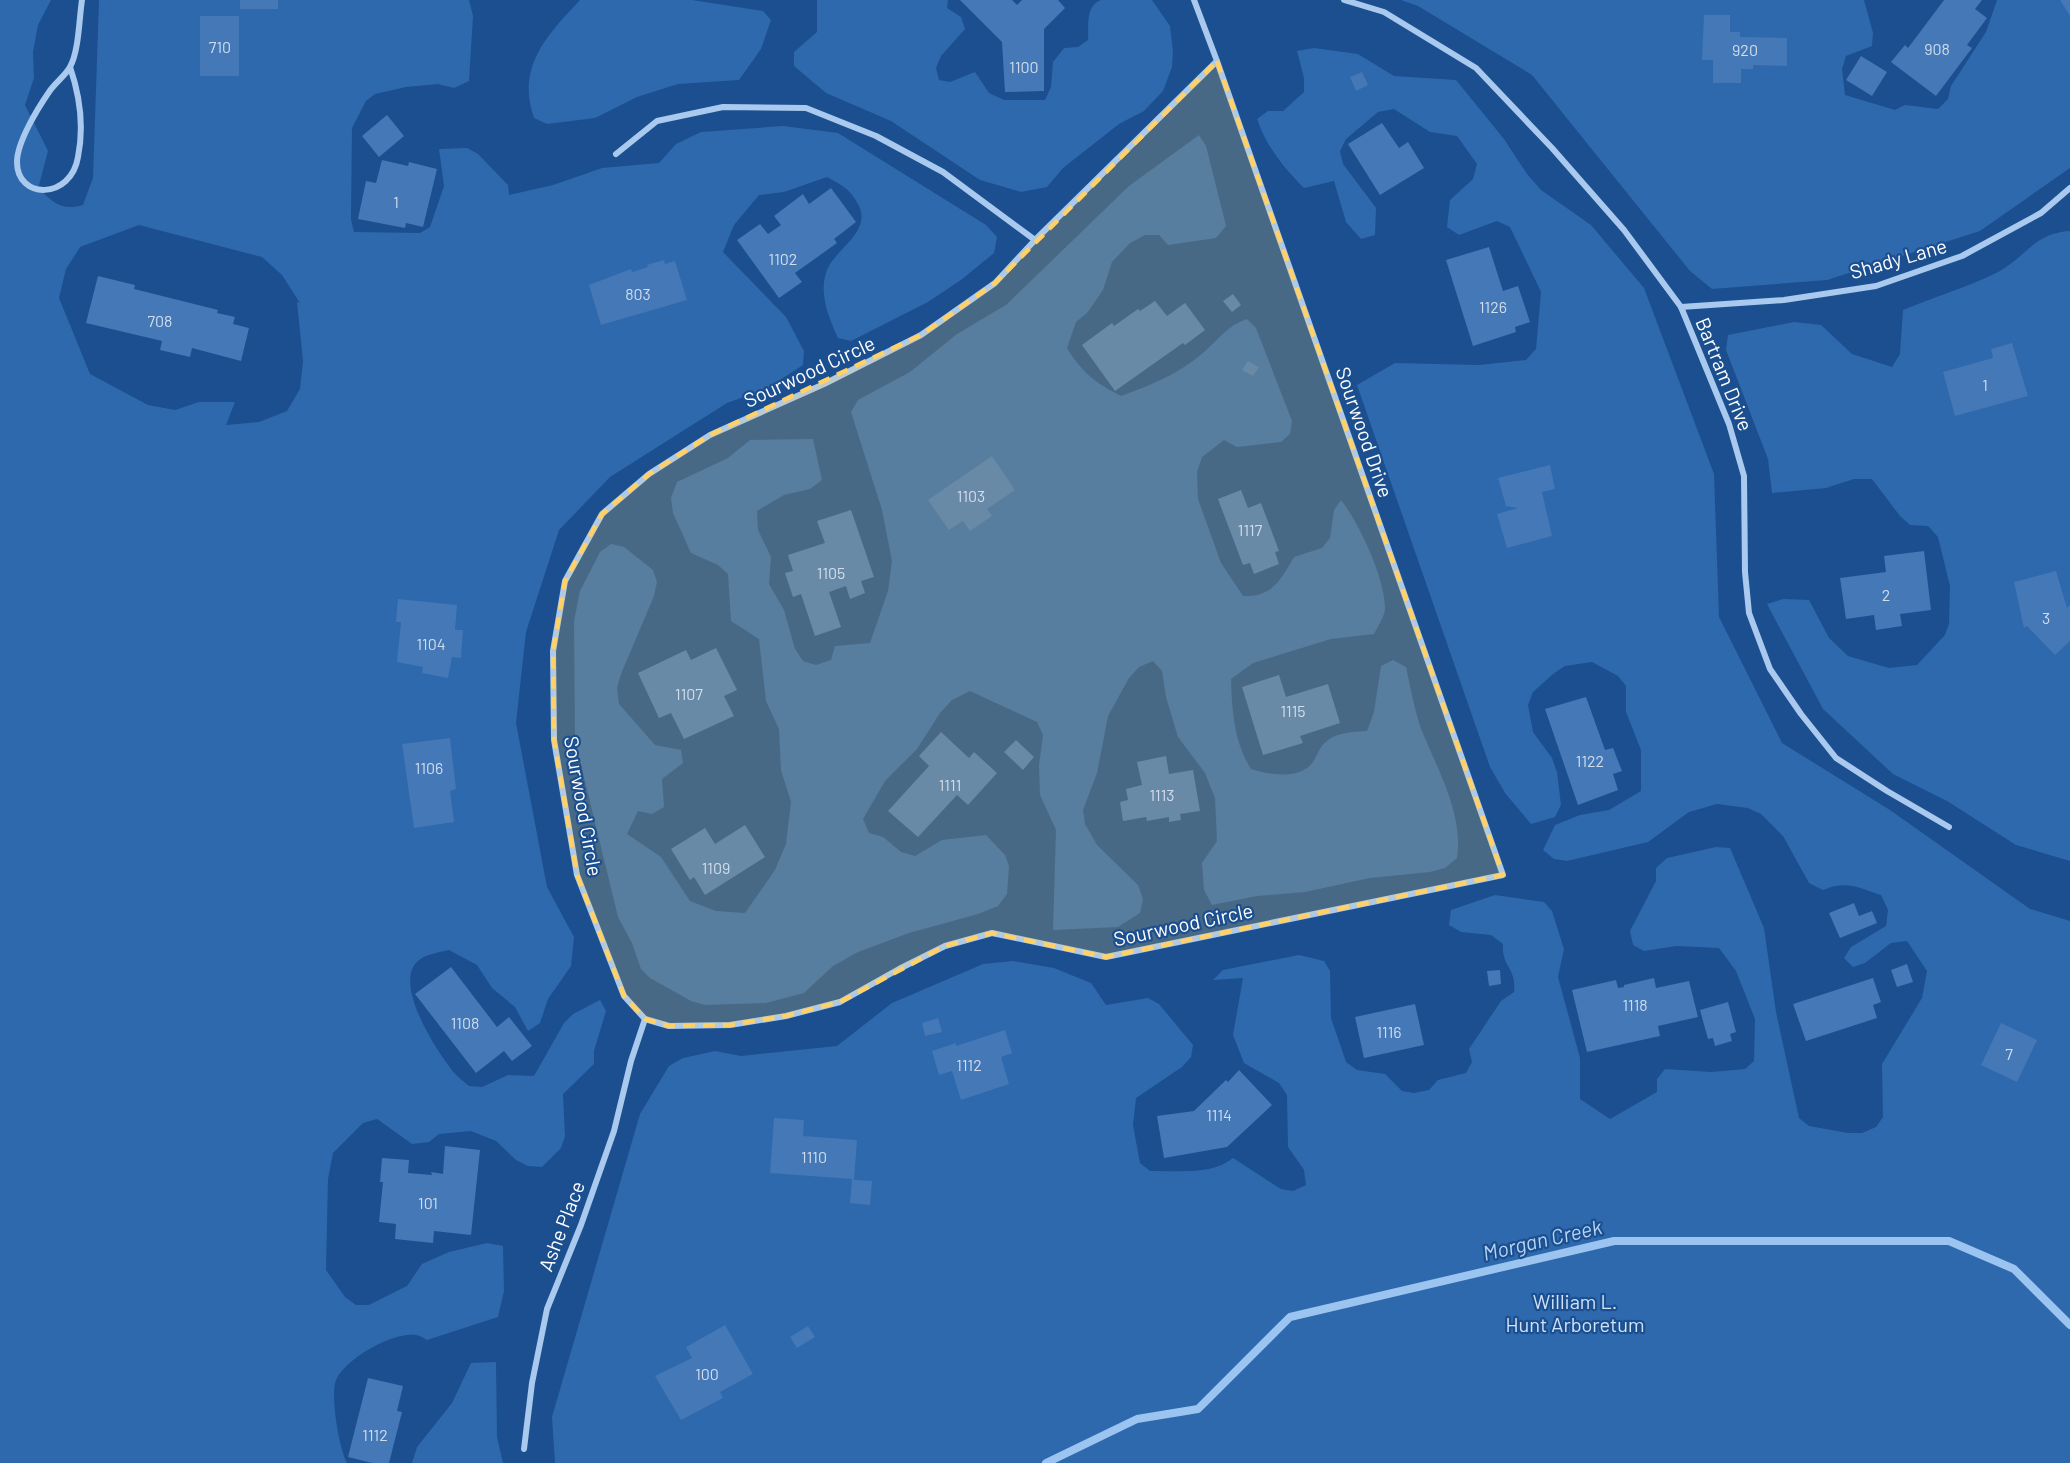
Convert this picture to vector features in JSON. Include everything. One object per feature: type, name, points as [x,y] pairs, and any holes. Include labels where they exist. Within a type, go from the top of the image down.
[{"type":"street","points":[[70,67],[78,90],[80,114],[78,160],[73,175],[60,187],[45,191],[30,186],[21,178],[17,164],[19,150],[49,92],[70,67],[75,51],[82,0]]},
{"type":"street","name":"Sourwood Drive","points":[[1194,0],[1503,875]]},
{"type":"street","name":"Bartram Drive","points":[[1344,0],[1384,12],[1476,68],[1552,148],[1624,230],[1681,307],[1729,424],[1744,476],[1745,572],[1749,613],[1770,669],[1801,714],[1836,758],[1949,827]]},
{"type":"street","name":"Sourwood Circle","points":[[1217,61],[994,283],[921,335],[824,384],[710,435],[649,474],[602,513],[566,581],[553,651],[554,740],[577,875],[624,996],[645,1019],[669,1026],[730,1025],[786,1016],[840,1002],[945,946],[992,933],[1106,957],[1503,875]]},
{"type":"street","points":[[616,154],[657,121],[723,107],[806,108],[876,136],[943,172],[1035,240]]},
{"type":"street","name":"Shady Lane","points":[[1681,307],[1784,300],[1876,286],[1962,256],[2041,213],[2070,188]]},
{"type":"street","name":"Ashe Place","points":[[524,1449],[532,1383],[547,1309],[581,1225],[614,1131],[631,1061],[645,1019]]},
{"type":"highlighted area","points":[[1217,61],[1503,875],[1106,957],[992,933],[945,946],[840,1002],[786,1016],[730,1025],[669,1026],[645,1019],[624,996],[577,875],[554,740],[553,651],[565,581],[602,514],[649,474],[710,435],[921,335],[995,283]]},
{"type":"green space","points":[[0,0],[51,0],[38,25],[33,52],[34,78],[25,105],[48,151],[38,189],[54,202],[64,206],[83,205],[93,178],[99,0],[469,0],[473,16],[469,81],[454,88],[438,84],[406,87],[375,94],[366,101],[352,128],[351,219],[354,232],[420,233],[430,227],[444,186],[439,149],[467,148],[478,154],[508,185],[509,195],[553,185],[602,168],[659,163],[676,144],[701,132],[783,126],[838,133],[986,225],[997,237],[994,253],[961,280],[928,302],[851,341],[838,338],[828,314],[824,288],[827,270],[852,239],[861,223],[858,204],[852,194],[827,177],[784,192],[759,195],[734,225],[723,252],[786,317],[804,351],[803,365],[766,389],[727,403],[610,477],[559,530],[526,632],[516,723],[547,887],[574,937],[571,966],[548,999],[540,1023],[528,1031],[515,1007],[492,988],[477,965],[449,950],[422,958],[413,967],[410,980],[412,995],[425,1028],[451,1069],[469,1086],[482,1087],[508,1075],[534,1076],[564,1023],[573,1014],[600,1000],[606,1011],[594,1051],[594,1064],[563,1094],[565,1136],[561,1148],[542,1167],[528,1166],[516,1160],[496,1141],[471,1131],[439,1134],[429,1142],[412,1144],[377,1119],[363,1123],[333,1153],[328,1179],[326,1270],[345,1297],[356,1305],[369,1305],[407,1286],[422,1264],[449,1252],[487,1243],[503,1246],[504,1291],[498,1317],[427,1340],[415,1335],[394,1338],[370,1348],[349,1364],[341,1372],[334,1387],[338,1434],[347,1463],[0,1463]],"holes":[[[139,225],[262,257],[282,275],[300,303],[297,302],[303,361],[300,389],[287,411],[259,422],[226,425],[235,402],[199,402],[175,410],[148,405],[90,374],[59,298],[66,269],[80,247]]]},
{"type":"green space","points":[[580,0],[692,0],[763,11],[771,20],[761,49],[739,80],[678,84],[637,97],[595,118],[547,124],[534,118],[529,100],[532,67],[546,39]]},
{"type":"green space","points":[[817,0],[948,0],[947,8],[961,17],[965,29],[941,56],[936,68],[939,80],[950,82],[975,72],[989,93],[1004,100],[1045,100],[1051,87],[1053,62],[1064,48],[1078,47],[1088,40],[1090,12],[1092,7],[1101,0],[1152,0],[1170,26],[1172,67],[1163,91],[1144,111],[1119,124],[1063,168],[1047,187],[1021,192],[980,180],[891,121],[826,93],[794,66],[794,52],[817,32]]},
{"type":"green space","points":[[1401,0],[1864,0],[1873,33],[1872,46],[1846,56],[1842,69],[1845,95],[1895,110],[1905,105],[1938,109],[1948,99],[1951,86],[1986,32],[1997,0],[2070,0],[2070,168],[1980,231],[1827,280],[1712,289],[1690,271],[1532,75],[1418,6]]},
{"type":"green space","name":"William L. Hunt Arboretum","points":[[1314,48],[1358,54],[1394,76],[1456,80],[1504,139],[1527,174],[1541,190],[1591,225],[1644,288],[1714,474],[1719,617],[1782,743],[1890,810],[2030,909],[2070,921],[2070,1463],[555,1463],[552,1417],[640,1114],[669,1066],[683,1058],[715,1051],[741,1056],[837,1046],[892,1003],[983,964],[1013,961],[1054,968],[1091,983],[1106,1005],[1148,998],[1159,1004],[1193,1045],[1191,1057],[1182,1067],[1136,1098],[1133,1125],[1140,1163],[1150,1171],[1193,1171],[1215,1167],[1233,1158],[1281,1189],[1293,1191],[1306,1185],[1304,1170],[1288,1147],[1287,1095],[1279,1083],[1244,1063],[1233,1035],[1243,978],[1213,980],[1223,970],[1299,955],[1324,961],[1330,971],[1331,1018],[1346,1062],[1357,1070],[1385,1074],[1402,1091],[1414,1093],[1429,1090],[1438,1080],[1466,1073],[1472,1062],[1469,1049],[1501,1001],[1514,992],[1513,978],[1504,958],[1503,944],[1491,935],[1461,932],[1449,925],[1451,910],[1495,895],[1544,902],[1552,911],[1564,949],[1558,977],[1580,1058],[1580,1099],[1610,1119],[1657,1092],[1657,1079],[1665,1069],[1711,1072],[1745,1069],[1754,1061],[1755,1019],[1736,971],[1719,948],[1676,946],[1644,951],[1633,945],[1630,931],[1656,881],[1656,868],[1667,858],[1716,847],[1730,848],[1764,928],[1776,1012],[1799,1118],[1809,1126],[1848,1133],[1862,1133],[1876,1127],[1883,1117],[1882,1064],[1922,998],[1927,971],[1907,941],[1891,943],[1865,963],[1853,967],[1844,958],[1851,947],[1886,926],[1888,910],[1881,895],[1846,885],[1823,890],[1809,883],[1783,836],[1761,814],[1748,808],[1717,804],[1689,812],[1648,842],[1567,861],[1554,859],[1543,850],[1555,825],[1580,815],[1609,810],[1641,791],[1641,750],[1626,712],[1626,686],[1618,676],[1592,662],[1565,666],[1553,674],[1533,692],[1528,705],[1533,732],[1552,758],[1557,772],[1561,805],[1555,817],[1531,824],[1505,793],[1490,767],[1357,385],[1395,363],[1479,365],[1526,360],[1536,349],[1541,292],[1510,227],[1497,221],[1459,235],[1447,227],[1450,200],[1473,179],[1477,164],[1457,136],[1430,132],[1394,109],[1378,112],[1346,139],[1340,151],[1343,164],[1376,208],[1375,235],[1361,239],[1346,222],[1334,181],[1304,188],[1271,147],[1257,119],[1268,111],[1283,111],[1304,92],[1304,78],[1297,51]]},
{"type":"green space","points":[[1199,135],[1206,146],[1226,226],[1216,238],[1168,245],[1159,235],[1145,235],[1130,243],[1112,262],[1103,290],[1087,313],[1076,322],[1067,348],[1090,376],[1121,396],[1154,383],[1184,367],[1240,322],[1247,319],[1256,328],[1292,421],[1290,434],[1281,442],[1237,447],[1224,440],[1202,457],[1197,472],[1198,499],[1221,563],[1243,596],[1261,594],[1280,580],[1294,557],[1322,548],[1330,538],[1334,510],[1341,500],[1370,551],[1381,582],[1385,611],[1374,634],[1331,639],[1253,663],[1231,679],[1237,737],[1245,759],[1251,769],[1267,773],[1293,774],[1307,768],[1322,746],[1335,736],[1367,731],[1374,712],[1381,666],[1393,660],[1406,667],[1420,726],[1453,807],[1458,841],[1457,858],[1445,868],[1430,872],[1370,878],[1305,892],[1257,896],[1212,905],[1204,890],[1202,863],[1217,841],[1215,798],[1205,773],[1178,737],[1166,697],[1162,671],[1153,661],[1139,667],[1129,678],[1108,716],[1097,773],[1083,810],[1085,824],[1097,845],[1138,885],[1143,899],[1140,913],[1118,927],[1053,930],[1056,830],[1040,795],[1039,765],[1043,735],[1037,722],[970,691],[952,700],[940,713],[917,749],[885,781],[863,819],[869,833],[883,837],[901,852],[915,856],[942,840],[986,835],[1005,855],[1009,866],[1007,894],[998,906],[978,914],[909,933],[858,952],[833,966],[804,993],[766,1003],[705,1005],[691,1001],[650,978],[641,969],[632,943],[618,917],[575,740],[574,621],[580,591],[600,552],[611,544],[624,547],[653,570],[657,582],[654,596],[621,674],[617,688],[619,704],[655,745],[681,750],[683,763],[662,779],[664,807],[652,814],[638,811],[627,834],[661,857],[690,901],[716,911],[745,913],[775,870],[786,844],[791,802],[781,770],[779,729],[766,701],[759,639],[731,621],[728,574],[718,565],[691,553],[673,513],[671,498],[677,482],[728,458],[750,440],[813,439],[822,480],[810,489],[784,495],[757,511],[758,530],[771,557],[769,584],[784,610],[795,649],[803,661],[816,665],[831,660],[835,646],[870,643],[888,591],[892,561],[882,510],[851,412],[858,400],[910,372],[957,334],[1006,305],[1129,186]]},
{"type":"green space","points":[[2070,231],[2070,861],[2016,845],[1947,801],[1893,774],[1823,709],[1767,604],[1783,599],[1809,600],[1829,638],[1848,656],[1889,668],[1917,665],[1945,635],[1949,624],[1950,586],[1938,537],[1928,526],[1910,525],[1900,516],[1872,479],[1854,479],[1826,488],[1772,493],[1768,459],[1726,350],[1728,335],[1794,322],[1821,325],[1852,354],[1892,367],[1900,354],[1903,310],[1998,272],[2039,241],[2048,236]]},
{"type":"green space","points":[[496,1362],[497,1437],[503,1463],[412,1463],[417,1447],[452,1403],[471,1363]]},
{"type":"building","points":[[240,0],[278,0],[278,9],[240,9]]},
{"type":"building","points":[[960,0],[1012,0],[1017,5],[1022,0],[1058,0],[1065,8],[1044,29],[1044,91],[1005,92],[1002,42]]},
{"type":"building","points":[[1944,0],[1982,0],[1975,9],[1987,18],[1967,45],[1972,48],[1936,96],[1891,62],[1905,45],[1908,48]]},
{"type":"building","points":[[2060,0],[2070,0],[2070,16]]},
{"type":"building","points":[[1704,15],[1730,15],[1730,32],[1740,32],[1740,37],[1787,38],[1787,66],[1753,65],[1753,69],[1741,69],[1741,83],[1713,83],[1713,60],[1702,60]]},
{"type":"building","points":[[200,16],[239,16],[239,76],[200,76]]},
{"type":"building","points":[[1861,56],[1887,72],[1872,96],[1846,80]]},
{"type":"building","points":[[1362,72],[1368,85],[1356,91],[1350,77]]},
{"type":"building","points":[[387,115],[404,136],[379,157],[362,136]]},
{"type":"building","points":[[1382,123],[1399,148],[1408,142],[1424,168],[1380,195],[1348,144]]},
{"type":"building","points":[[382,160],[408,166],[409,162],[437,169],[423,227],[406,223],[405,228],[358,219],[366,181],[376,183]]},
{"type":"building","points":[[831,188],[856,222],[834,239],[837,243],[795,273],[802,282],[779,298],[737,240],[760,224],[768,234],[781,225],[774,216],[803,194],[809,204]]},
{"type":"building","points":[[1489,247],[1503,291],[1518,286],[1530,322],[1515,327],[1516,332],[1473,346],[1446,260]]},
{"type":"building","points":[[664,260],[665,264],[675,261],[687,300],[601,325],[589,285],[631,269],[632,272]]},
{"type":"building","points":[[98,276],[135,285],[134,289],[218,310],[217,313],[235,317],[233,324],[249,328],[241,361],[192,348],[190,357],[160,350],[162,341],[86,323]]},
{"type":"building","points":[[1233,294],[1241,305],[1232,312],[1223,301]]},
{"type":"building","points":[[1155,301],[1167,316],[1185,303],[1205,330],[1115,391],[1082,345],[1112,323],[1114,326],[1138,309],[1140,311]]},
{"type":"building","points":[[2012,343],[2028,396],[1955,416],[1943,372],[1993,358],[1991,349]]},
{"type":"building","points":[[1248,361],[1259,367],[1253,376],[1242,370]]},
{"type":"building","points":[[992,456],[1015,490],[987,509],[992,516],[970,531],[963,521],[949,530],[928,500]]},
{"type":"building","points":[[1550,465],[1555,489],[1542,492],[1552,536],[1507,548],[1497,514],[1518,508],[1506,506],[1498,478]]},
{"type":"building","points":[[1241,490],[1248,508],[1261,503],[1279,551],[1275,552],[1279,564],[1254,574],[1250,563],[1243,565],[1218,499]]},
{"type":"building","points":[[851,510],[874,577],[861,581],[865,593],[850,599],[846,586],[829,592],[841,627],[815,636],[801,594],[793,597],[785,573],[793,571],[788,555],[825,543],[817,521]]},
{"type":"building","points":[[1924,551],[1931,610],[1900,614],[1902,626],[1876,630],[1874,615],[1846,619],[1840,578],[1886,572],[1884,556]]},
{"type":"building","points":[[2056,571],[2067,608],[2070,605],[2070,641],[2055,655],[2027,626],[2024,628],[2014,582]]},
{"type":"building","points":[[398,599],[457,605],[455,630],[463,630],[461,658],[452,657],[448,678],[422,673],[423,667],[397,662],[401,622],[396,622]]},
{"type":"building","points":[[716,648],[737,690],[724,696],[734,716],[684,739],[671,713],[659,718],[638,673],[686,650],[691,660]]},
{"type":"building","points":[[1279,675],[1286,697],[1328,684],[1340,723],[1300,736],[1303,743],[1263,755],[1242,687]]},
{"type":"building","points":[[1586,697],[1605,750],[1613,748],[1622,771],[1613,774],[1618,790],[1578,805],[1545,709]]},
{"type":"building","points":[[941,732],[969,758],[974,752],[997,773],[968,805],[957,795],[918,837],[888,811],[929,766],[919,756]]},
{"type":"building","points":[[450,738],[456,789],[450,791],[454,822],[414,828],[402,744]]},
{"type":"building","points":[[1016,740],[1034,757],[1023,770],[1004,752]]},
{"type":"building","points":[[1166,756],[1169,774],[1193,770],[1200,811],[1180,814],[1181,820],[1169,822],[1169,817],[1147,821],[1146,817],[1123,821],[1120,802],[1128,800],[1126,789],[1142,785],[1137,762]]},
{"type":"building","points":[[745,825],[765,857],[705,895],[694,877],[690,880],[671,849],[705,828],[715,844]]},
{"type":"building","points":[[1854,903],[1859,916],[1872,911],[1877,923],[1840,938],[1829,913]]},
{"type":"building","points":[[1907,964],[1913,982],[1897,987],[1891,970]]},
{"type":"building","points":[[451,967],[497,1027],[509,1017],[532,1046],[512,1061],[504,1051],[476,1073],[415,994]]},
{"type":"building","points":[[1500,970],[1501,984],[1489,986],[1487,971]]},
{"type":"building","points":[[1654,978],[1656,988],[1689,981],[1698,1017],[1658,1026],[1660,1036],[1587,1052],[1572,990],[1616,980],[1618,988]]},
{"type":"building","points":[[1873,978],[1881,1002],[1873,1005],[1877,1018],[1806,1041],[1793,1004]]},
{"type":"building","points":[[1728,1002],[1736,1032],[1730,1034],[1732,1041],[1715,1046],[1713,1038],[1708,1039],[1700,1010]]},
{"type":"building","points":[[1415,1004],[1424,1045],[1364,1058],[1355,1017]]},
{"type":"building","points":[[938,1018],[942,1032],[925,1036],[922,1023]]},
{"type":"building","points":[[2001,1023],[2037,1040],[2017,1082],[1981,1065]]},
{"type":"building","points":[[1005,1030],[1012,1053],[1001,1057],[1009,1084],[961,1100],[952,1071],[939,1075],[932,1051],[956,1043],[956,1046]]},
{"type":"building","points":[[1239,1070],[1272,1105],[1227,1147],[1164,1158],[1157,1116],[1194,1111]]},
{"type":"building","points":[[774,1118],[804,1120],[803,1136],[857,1140],[854,1180],[872,1181],[870,1205],[850,1203],[852,1179],[770,1173]]},
{"type":"building","points":[[445,1146],[480,1150],[471,1235],[434,1231],[433,1243],[395,1239],[396,1224],[379,1222],[383,1182],[380,1182],[382,1158],[409,1160],[408,1173],[443,1174]]},
{"type":"building","points":[[725,1325],[753,1374],[720,1392],[723,1398],[681,1420],[655,1376],[692,1358],[686,1347]]},
{"type":"building","points":[[808,1326],[815,1337],[797,1348],[790,1337]]},
{"type":"building","points":[[368,1378],[403,1386],[397,1411],[402,1412],[389,1463],[372,1463],[348,1457]]},
{"type":"waterway","name":"Morgan Creek","points":[[1046,1463],[1137,1419],[1198,1409],[1290,1317],[1614,1241],[1949,1241],[2014,1269],[2070,1325]]}]
